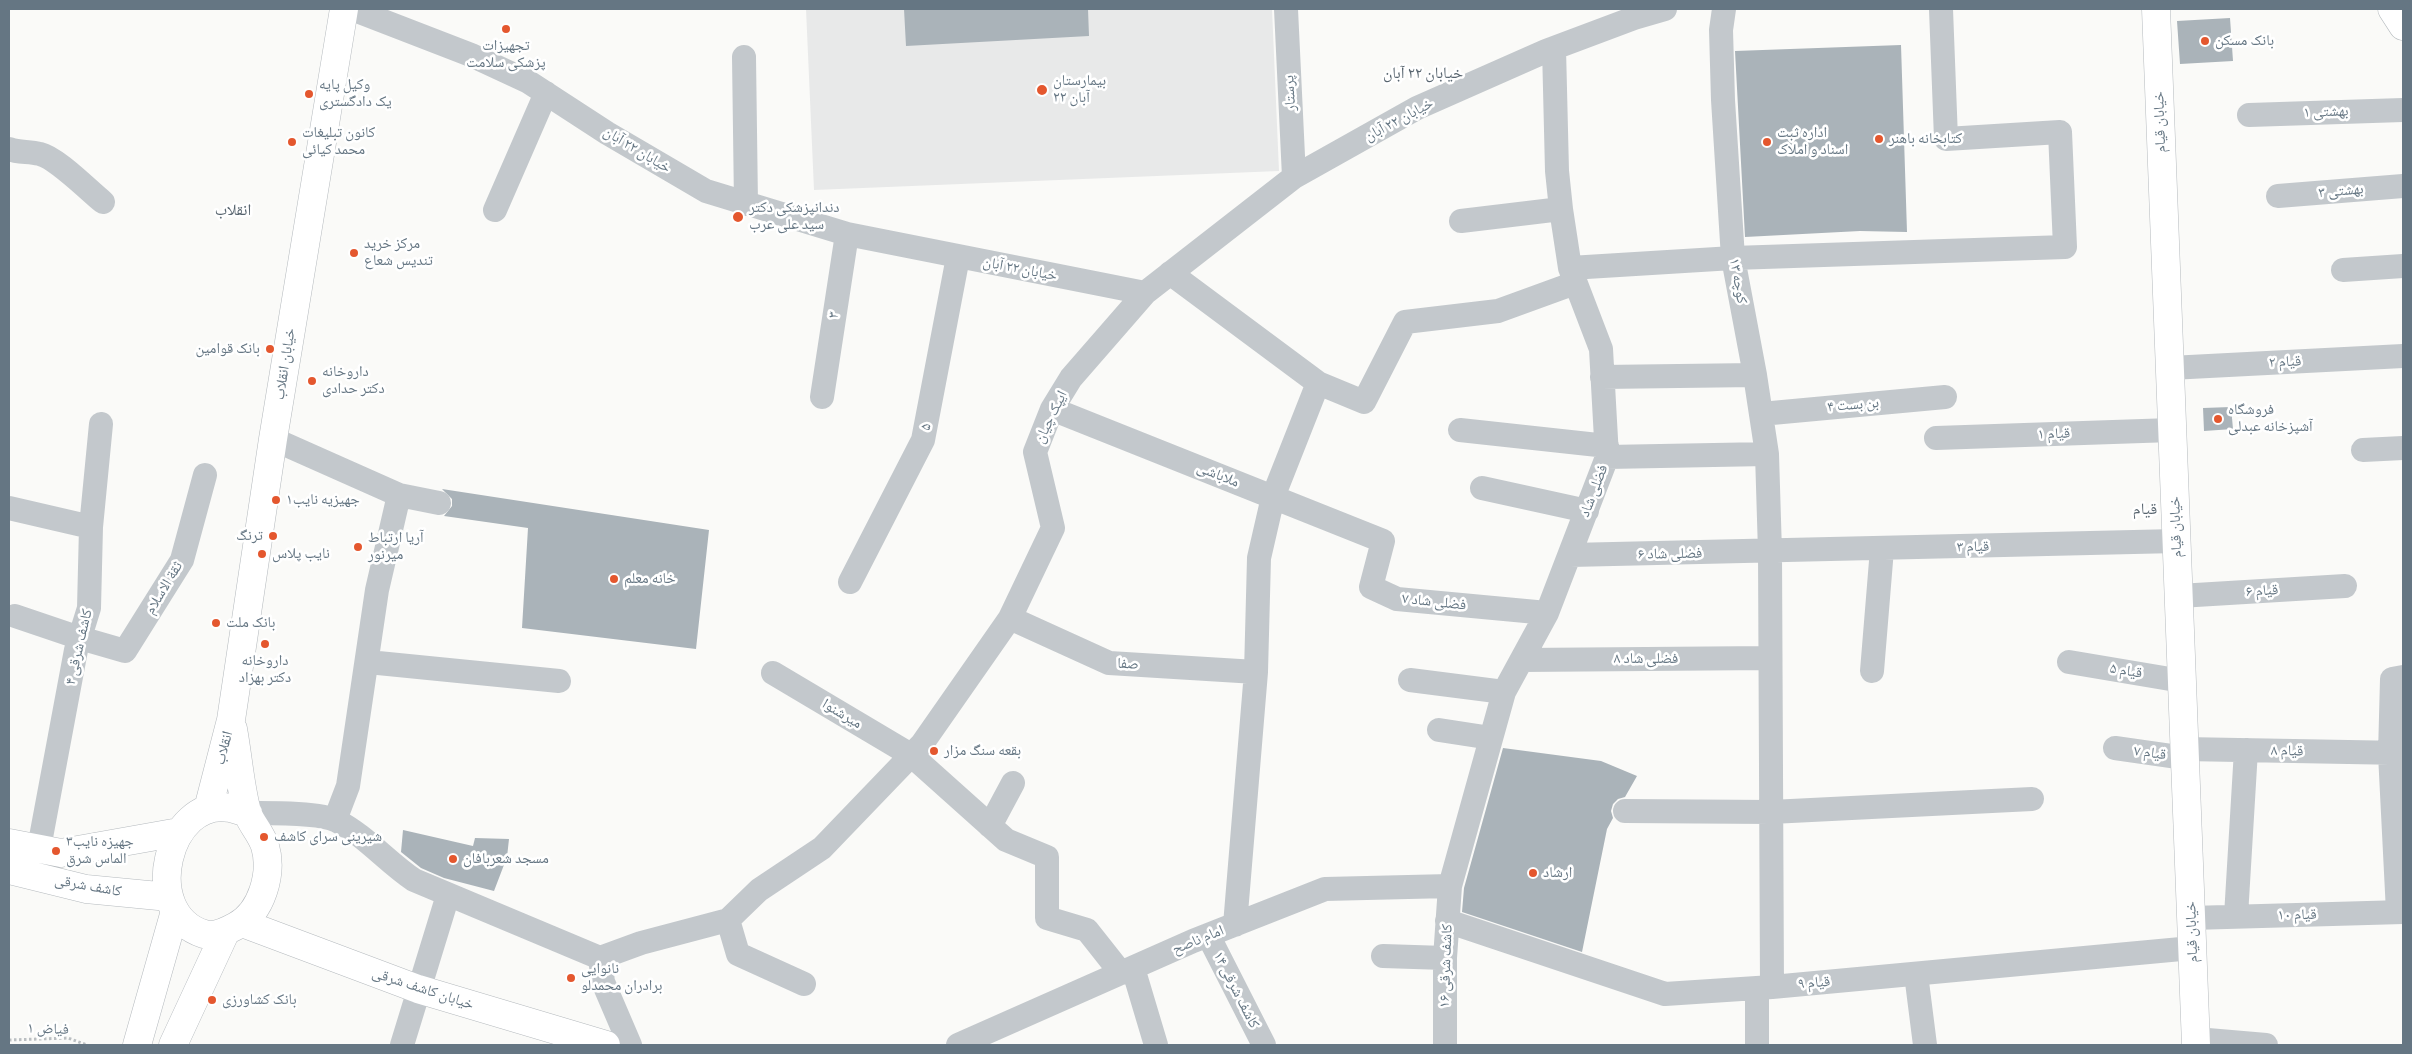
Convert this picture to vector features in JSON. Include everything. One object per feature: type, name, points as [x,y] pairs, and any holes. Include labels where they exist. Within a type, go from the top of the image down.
[{"type":"main road","name":"خیابان انقلاب","points":[[231,720],[273,440],[344,9]]},
{"type":"main road","name":"خیابان قیام","points":[[2156,9],[2196,1042]]},
{"type":"main road","points":[[2392,9],[2403,26]]},
{"type":"main road","name":"انقلاب","points":[[208,809],[231,720]]},
{"type":"main road","name":"انقلاب","points":[[231,720],[248,814]]},
{"type":"main road","points":[[138,1045],[172,904],[167,862],[180,832],[192,819],[208,809],[228,807],[248,814],[259,831],[265,847],[266,880],[254,910],[234,928],[173,1045]]},
{"type":"main road","name":"کاشف شرقی","points":[[9,843],[61,853],[180,832]]},
{"type":"main road","points":[[86,889],[97,885],[104,876],[104,864],[98,854],[88,849]]},
{"type":"main road","name":"کاشف شرقی","points":[[9,870],[86,889],[172,904]]},
{"type":"main road","points":[[172,904],[188,926],[206,935],[234,928]]},
{"type":"main road","name":"خیابان کاشف شرقی","points":[[234,928],[418,989],[606,1045]]},
{"type":"street","name":"خیابان ۲۲ آبان","points":[[352,9],[471,54],[527,81],[608,133],[706,191],[847,234],[1145,292],[1294,177],[1417,108],[1554,48],[1634,18],[1665,9]]},
{"type":"street","name":"پرستار","points":[[1286,9],[1294,177]]},
{"type":"street","name":"کوچه ۱۳","points":[[1724,9],[1721,30],[1723,100],[1733,258],[1755,375],[1767,454],[1770,552],[1771,812],[1765,987],[1758,1045]]},
{"type":"street","points":[[1170,274],[1318,383],[1364,402],[1405,322],[1498,310],[1573,275],[1733,258],[2065,247],[2060,132],[1946,139],[1940,9]]},
{"type":"street","name":"فضلی شاد","points":[[1450,886],[1504,692],[1547,613],[1587,511],[1607,452],[1601,349],[1573,275],[1561,208],[1557,172],[1554,48]]},
{"type":"street","points":[[744,57],[746,204]]},
{"type":"street","points":[[495,210],[546,93]]},
{"type":"street","name":"بهشتی ۱","points":[[2249,115],[2403,110]]},
{"type":"street","points":[[9,149],[16,152],[40,154],[51,158],[103,202]]},
{"type":"street","name":"بهشتی ۳","points":[[2278,196],[2403,186]]},
{"type":"street","points":[[1461,221],[1561,208]]},
{"type":"street","name":"۳","points":[[822,396],[847,234]]},
{"type":"street","name":"۵","points":[[850,582],[923,440],[958,257]]},
{"type":"street","points":[[2343,270],[2403,266]]},
{"type":"street","name":"ایپک چیان","points":[[728,920],[759,890],[822,848],[922,744],[1010,618],[1053,528],[1035,452],[1052,409],[1071,378],[1145,292]]},
{"type":"street","name":"قیام ۲","points":[[2170,368],[2402,356]]},
{"type":"street","points":[[1602,377],[1755,375]]},
{"type":"street","points":[[1235,925],[1256,672],[1259,558],[1273,497],[1318,383]]},
{"type":"street","name":"بن بست ۴","points":[[1761,414],[1945,396]]},
{"type":"street","name":"ملاباشی","points":[[1052,409],[1384,541]]},
{"type":"street","name":"کاشف شرقی ۴","points":[[39,848],[80,638],[89,608],[91,527],[101,424]]},
{"type":"street","points":[[1460,430],[1607,452],[1767,454]]},
{"type":"street","name":"قیام ۱","points":[[1936,438],[2172,430]]},
{"type":"street","points":[[273,440],[399,495],[439,503]]},
{"type":"street","points":[[2363,450],[2403,448]]},
{"type":"street","name":"ثقة‌ الاسلام","points":[[80,638],[125,651],[182,560],[205,475]]},
{"type":"street","points":[[1482,488],[1587,511]]},
{"type":"street","points":[[335,820],[348,786],[368,662],[377,590],[399,495]]},
{"type":"street","points":[[9,508],[91,527]]},
{"type":"street","name":"فضلی شاد ۷","points":[[1384,541],[1371,587],[1397,599],[1547,613]]},
{"type":"street","name":"قیام ۳","points":[[1770,552],[2177,541]]},
{"type":"street","points":[[1872,670],[1882,549]]},
{"type":"street","name":"فضلی شاد ۶","points":[[1570,556],[1770,552]]},
{"type":"street","name":"قیام ۶","points":[[2179,596],[2345,586]]},
{"type":"street","points":[[15,616],[80,638]]},
{"type":"street","name":"صفا","points":[[1010,618],[1109,663],[1256,672]]},
{"type":"street","name":"فضلی شاد ۸","points":[[1522,660],[1770,658]]},
{"type":"street","points":[[368,662],[559,681]]},
{"type":"street","name":"قیام ۵","points":[[2070,662],[2182,680]]},
{"type":"street","name":"میرشنوا","points":[[773,673],[911,755],[1006,840],[1047,857],[1047,918],[1087,930],[1127,971]]},
{"type":"street","points":[[2401,912],[2397,753],[2392,679],[2403,677]]},
{"type":"street","points":[[1410,680],[1504,692]]},
{"type":"street","points":[[1439,730],[1491,738]]},
{"type":"street","name":"قیام ۷","points":[[2115,748],[2185,753]]},
{"type":"street","points":[[2236,916],[2246,750]]},
{"type":"street","name":"قیام ۸","points":[[2185,753],[2246,750],[2397,753]]},
{"type":"street","points":[[990,826],[1013,783]]},
{"type":"street","points":[[1625,811],[1771,812],[2032,799]]},
{"type":"street","points":[[248,814],[282,812],[335,820],[372,845],[391,864],[414,880],[448,896],[600,958],[641,943],[728,920],[738,954],[804,984]]},
{"type":"street","name":"امام ناصح","points":[[958,1045],[1208,936],[1325,889],[1450,886]]},
{"type":"street","name":"کاشف شرقی ۱۶","points":[[1445,1045],[1445,958],[1450,886]]},
{"type":"street","points":[[402,1045],[448,896]]},
{"type":"street","name":"قیام ۱۰","points":[[2191,918],[2401,912]]},
{"type":"street","name":"قیام ۹","points":[[1447,921],[1665,994],[1916,974],[2192,948]]},
{"type":"street","name":"کاشف شرقی ۱۴","points":[[1208,936],[1264,1045]]},
{"type":"street","points":[[1383,956],[1445,958]]},
{"type":"street","points":[[600,958],[603,982],[630,1045]]},
{"type":"street","points":[[1127,971],[1156,1045]]},
{"type":"street","points":[[1916,974],[1925,1045]]},
{"type":"street","points":[[2196,1042],[2266,1045]]},
{"type":"path","name":"فیاض ۱","points":[[9,1040],[68,1038],[87,1045]]},
{"type":"shaded area","name":"بیمارستان ۲۲ آبان","points":[[806,9],[1272,9],[1279,171],[814,190]]},
{"type":"building","points":[[904,9],[1088,9],[1089,36],[906,46]]},
{"type":"building","name":"بانک مسکن","points":[[2230,18],[2233,61],[2180,64],[2177,21]]},
{"type":"building","points":[[1901,45],[1907,232],[1860,231],[1745,237],[1735,51]]},
{"type":"building","name":"فروشگاه آشپزخانه عبدلی","points":[[2231,407],[2233,429],[2204,431],[2203,408]]},
{"type":"building","name":"خانه معلم","points":[[442,489],[709,530],[696,649],[522,628],[528,528],[444,516],[452,506],[452,499]]},
{"type":"building","name":"ارشاد","points":[[1503,748],[1601,761],[1637,776],[1625,797],[1618,799],[1613,804],[1611,811],[1613,818],[1607,829],[1582,952],[1462,912],[1464,888]]},
{"type":"building","name":"مسجد شعربافان","points":[[403,830],[473,846],[475,838],[509,839],[507,857],[494,891],[444,878],[421,868],[401,852]]},
{"type":"place","name":"تجهیزات پزشکی سلامت","points":[[506,29]]},
{"type":"place","name":"بانک مسکن","points":[[2205,41]]},
{"type":"place","name":"بیمارستان ۲۲ آبان","points":[[1042,90]]},
{"type":"place","name":"وکیل پایه یک دادگستری","points":[[309,94]]},
{"type":"place","name":"کتابخانه باهنر","points":[[1879,139]]},
{"type":"place","name":"کانون تبلیغات محمد کیائی","points":[[292,142]]},
{"type":"place","name":"اداره ثبت اسناد و املاک","points":[[1767,142]]},
{"type":"place","name":"دندانپزشکی دکتر سید علی عرب","points":[[738,217]]},
{"type":"place","name":"مرکز خرید تندیس شعاع","points":[[354,253]]},
{"type":"place","name":"بانک قوامین","points":[[270,349]]},
{"type":"place","name":"داروخانه دکتر حدادی","points":[[312,381]]},
{"type":"place","name":"فروشگاه آشپزخانه عبدلی","points":[[2218,419]]},
{"type":"place","name":"جهیزیه نایب۱","points":[[276,500]]},
{"type":"place","name":"ترنگ","points":[[273,536]]},
{"type":"place","name":"آریا ارتباط میرنور","points":[[358,547]]},
{"type":"place","name":"نایب پلاس","points":[[262,554]]},
{"type":"place","name":"خانه معلم","points":[[614,579]]},
{"type":"place","name":"بانک ملت","points":[[216,623]]},
{"type":"place","name":"داروخانه دکتر بهزاد","points":[[265,644]]},
{"type":"place","name":"بقعه سنگ مزار","points":[[934,751]]},
{"type":"place","name":"شیرینی سرای کاشف","points":[[264,837]]},
{"type":"place","name":"جهیزه نایب۳ الماس شرق","points":[[56,851]]},
{"type":"place","name":"مسجد شعربافان","points":[[453,859]]},
{"type":"place","name":"ارشاد","points":[[1533,873]]},
{"type":"place","name":"نانوایی برادران محمدلو","points":[[571,978]]},
{"type":"place","name":"بانک کشاورزی","points":[[212,1000]]},
{"type":"district","name":"خیابان ۲۲ آبان","points":[[1423,74]]},
{"type":"district","name":"انقلاب","points":[[233,211]]},
{"type":"district","name":"قیام","points":[[2145,510]]}]
